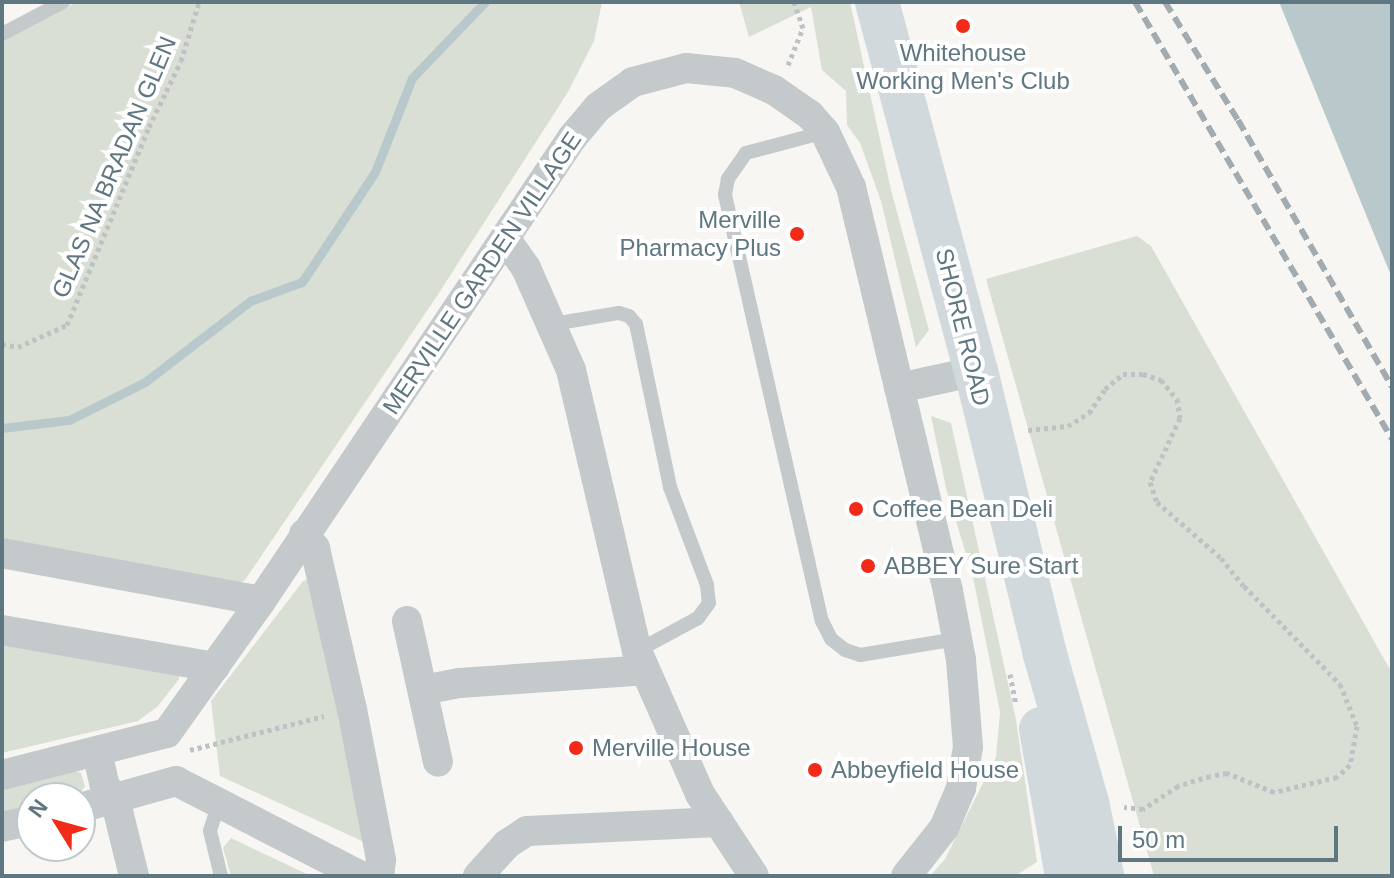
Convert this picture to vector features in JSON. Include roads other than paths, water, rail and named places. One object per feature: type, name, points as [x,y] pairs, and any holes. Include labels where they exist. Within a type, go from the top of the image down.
[{"type":"main road","name":"SHORE ROAD","points":[[877,2],[976,371],[1067,876]]},
{"type":"main road","name":"SHORE ROAD","points":[[1026,657],[1087,802],[1102,876]]},
{"type":"street","name":"MERVILLE GARDEN VILLAGE","points":[[170,757],[215,667],[572,138],[598,107],[633,82],[686,68],[735,73],[774,90],[810,115],[825,132],[851,187],[957,639],[968,747],[961,788],[944,828],[906,876]]},
{"type":"street","points":[[505,238],[526,268],[571,370],[641,660],[700,794],[754,876]]},
{"type":"street","points":[[899,388],[976,371]]},
{"type":"street","points":[[304,534],[315,548],[352,709],[381,860],[379,876]]},
{"type":"street","points":[[2,553],[261,601]]},
{"type":"street","points":[[407,621],[438,762]]},
{"type":"street","points":[[2,630],[215,667]]},
{"type":"street","points":[[423,690],[641,660]]},
{"type":"street","points":[[97,752],[105,786],[115,799],[134,876]]},
{"type":"street","points":[[2,775],[97,752],[170,757],[219,803],[361,876]]},
{"type":"street","points":[[96,804],[115,799],[170,757]]},
{"type":"street","points":[[478,876],[507,844],[527,831],[719,822]]},
{"type":"lane","points":[[2,34],[63,2]]},
{"type":"lane","points":[[825,132],[746,153],[728,179],[725,195],[822,621],[831,639],[845,650],[860,655],[957,639]]},
{"type":"lane","points":[[553,324],[619,313],[629,316],[636,324],[670,487],[707,585],[709,603],[698,618],[641,660]]},
{"type":"lane","points":[[219,803],[210,831],[221,876]]},
{"type":"waterway","points":[[2,428],[69,420],[145,382],[250,301],[302,282],[375,172],[412,78],[485,2]]},
{"type":"railway","points":[[1135,2],[1392,439]]},
{"type":"railway","points":[[1165,2],[1238,120],[1392,387]]},
{"type":"place","name":"Whitehouse Working Men's Club","points":[[963,26]]},
{"type":"place","name":"Merville Pharmacy Plus","points":[[797,234]]},
{"type":"place","name":"Coffee Bean Deli","points":[[856,509]]},
{"type":"place","name":"ABBEY Sure Start","points":[[868,566]]},
{"type":"place","name":"Merville House","points":[[576,748]]},
{"type":"place","name":"Abbeyfield House","points":[[815,770]]}]
